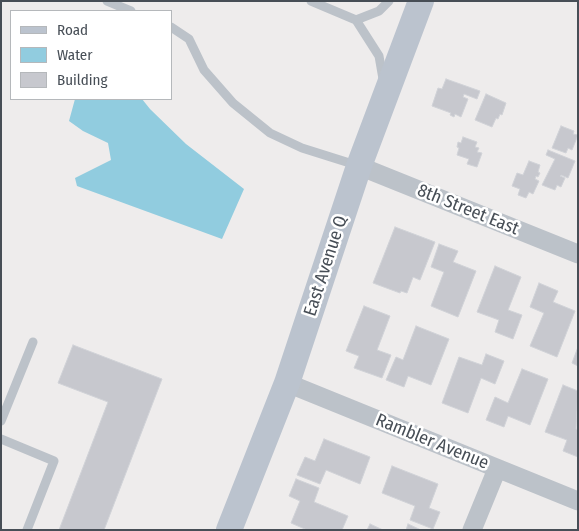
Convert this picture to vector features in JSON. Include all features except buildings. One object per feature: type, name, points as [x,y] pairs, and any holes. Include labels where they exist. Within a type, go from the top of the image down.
[{"type":"main road","name":"East Avenue Q","points":[[229,530],[287,383],[359,166],[421,1]]},
{"type":"street","name":"8th Street East","points":[[359,166],[578,254]]},
{"type":"street","name":"Rambler Avenue","points":[[287,383],[578,501]]},
{"type":"street","points":[[472,530],[497,469]]},
{"type":"lane","points":[[107,1],[130,10]]},
{"type":"lane","points":[[311,1],[356,20],[379,56],[383,77],[384,101]]},
{"type":"lane","points":[[356,20],[379,11],[389,1]]},
{"type":"lane","points":[[172,28],[189,39],[204,70],[233,103],[270,133],[302,148],[359,166]]},
{"type":"lane","points":[[1,421],[33,342]]},
{"type":"lane","points":[[1,439],[54,461],[27,530]]},
{"type":"water","points":[[75,100],[143,100],[186,144],[244,189],[222,239],[77,186],[75,178],[111,160],[108,143],[83,131],[69,121]]}]
